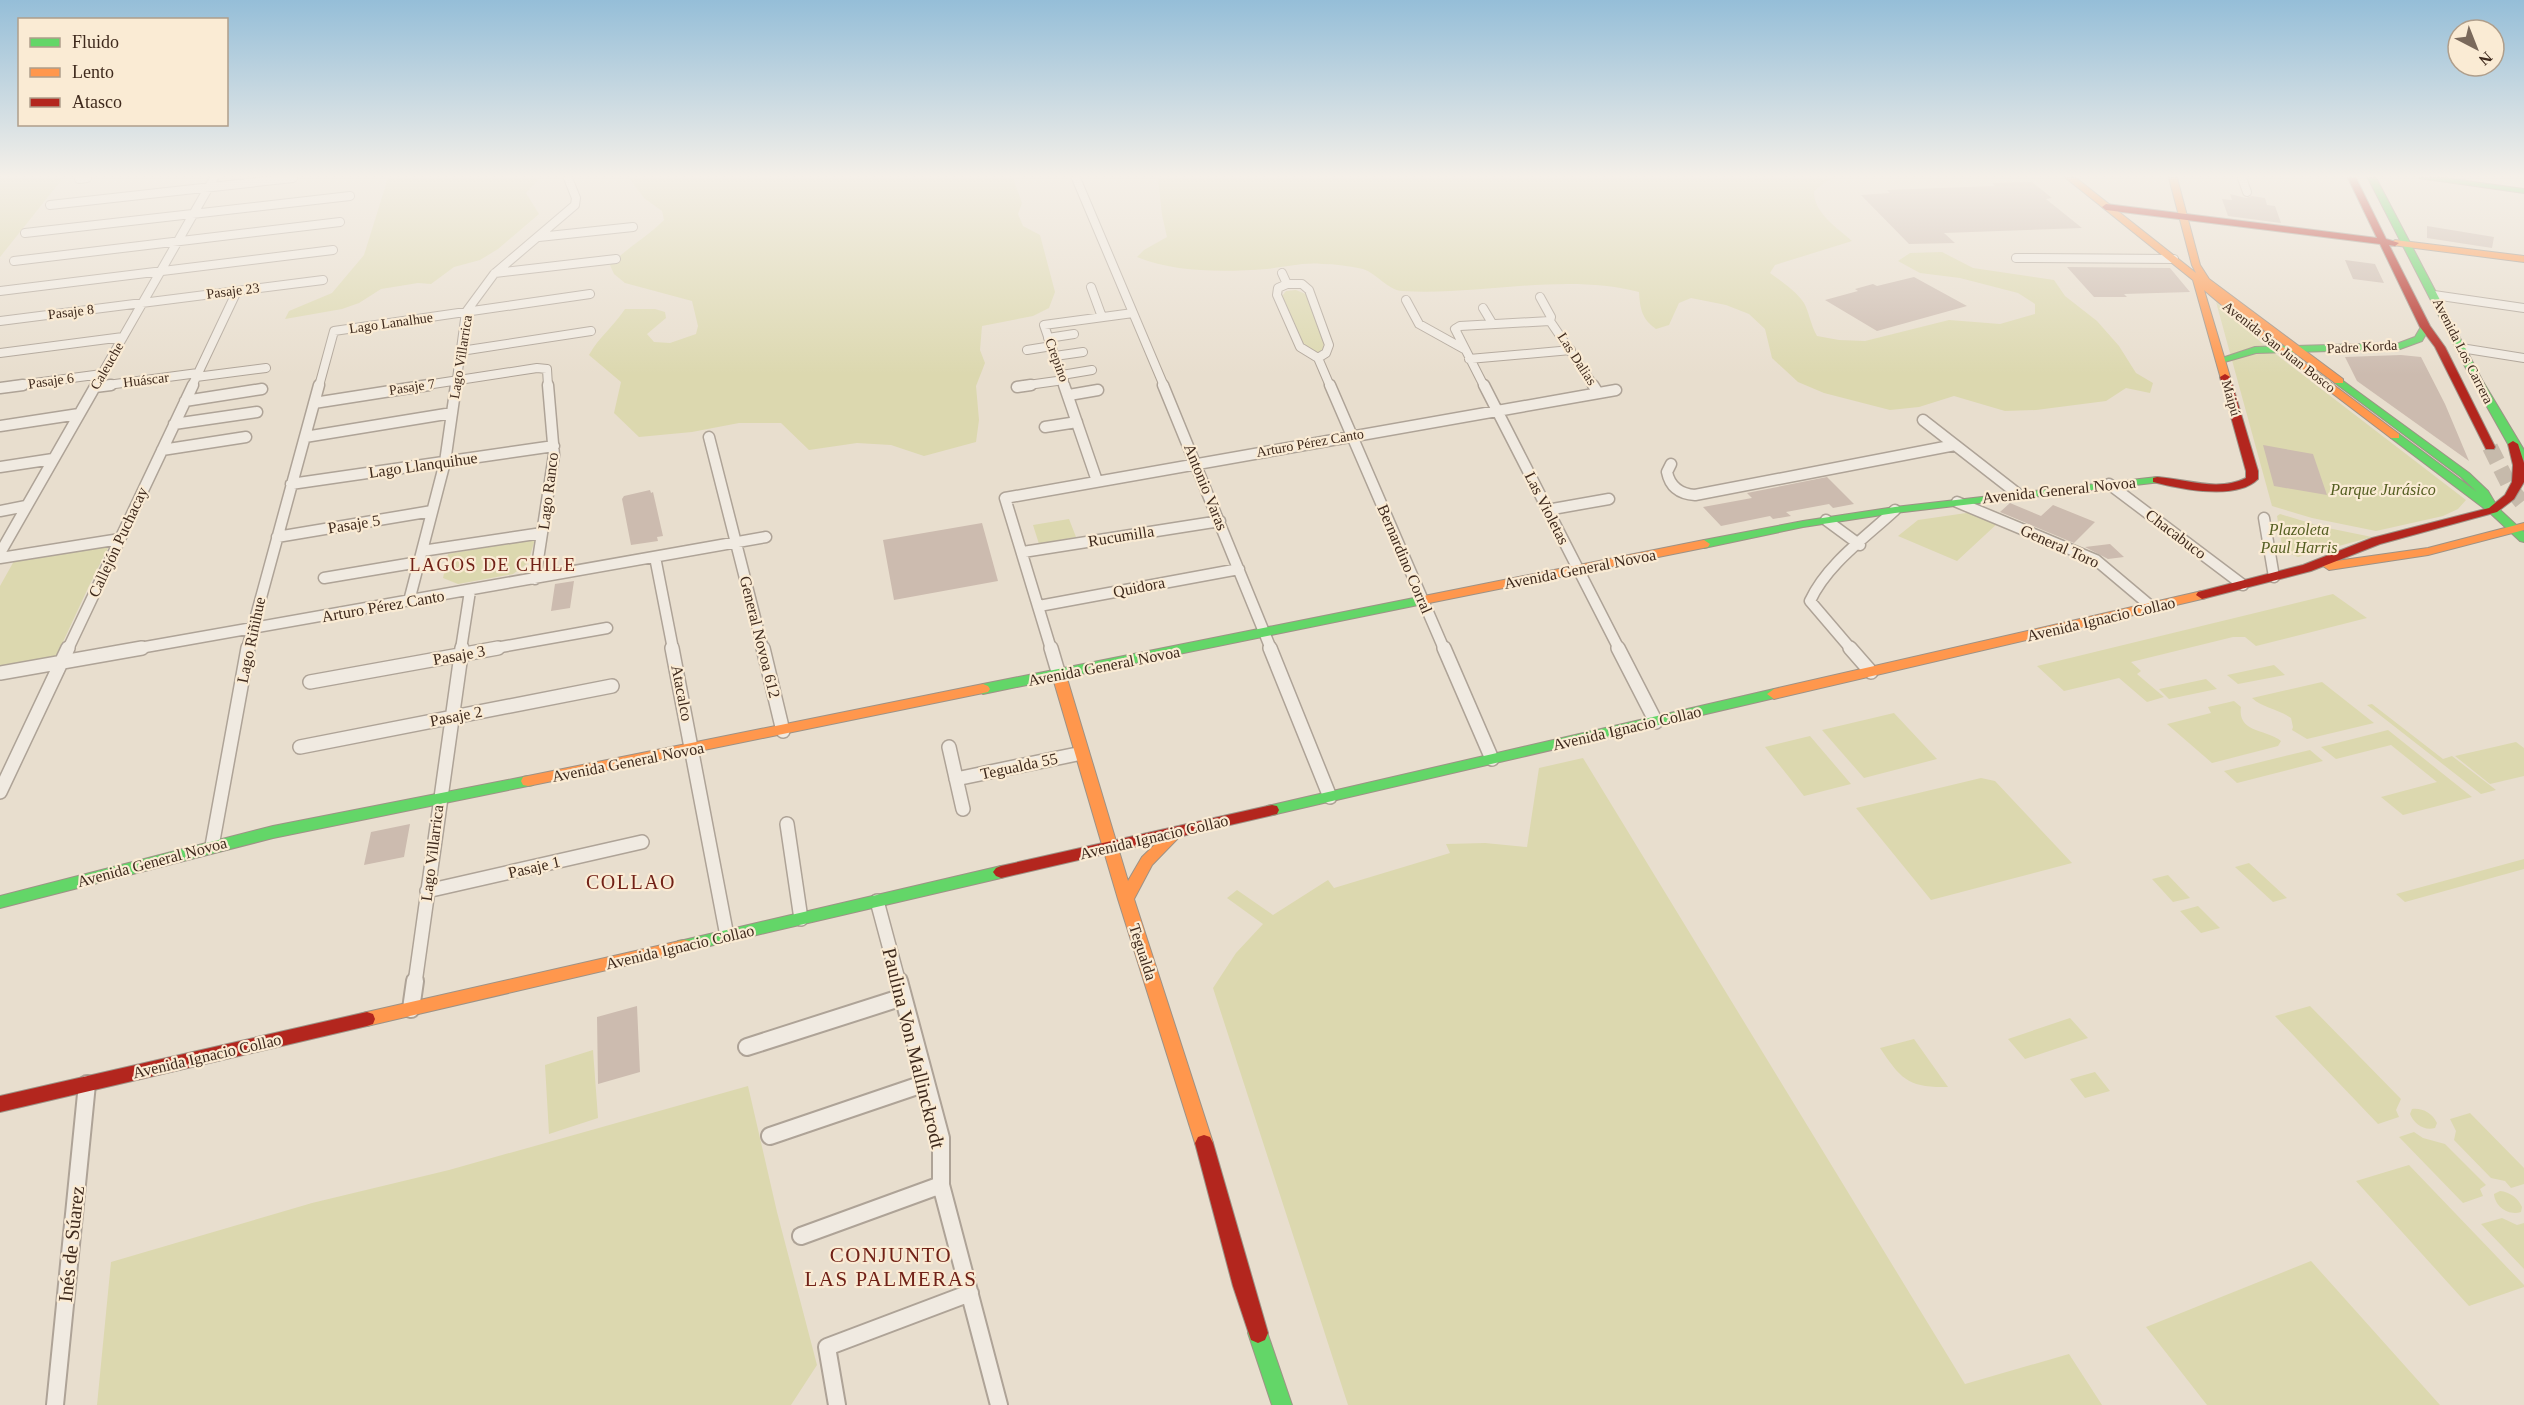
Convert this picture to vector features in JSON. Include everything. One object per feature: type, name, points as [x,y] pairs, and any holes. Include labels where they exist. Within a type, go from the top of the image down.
[{"type":"main road","name":"Avenida San Juan Bosco","points":[[2154,244],[2465,474],[2484,493],[2493,510]]},
{"type":"main road","name":"Maipú","points":[[2190,244],[2253,475],[2252,479],[2242,485],[2216,488]]},
{"type":"main road","name":"Avenida Los Carrera","points":[[2385,244],[2425,330],[2440,347],[2498,453],[2521,458]]},
{"type":"main road","points":[[2403,244],[2524,259]]},
{"type":"main road","name":"Avenida Los Carrera","points":[[2406,244],[2521,458]]},
{"type":"main road","points":[[2174,259],[2194,256]]},
{"type":"main road","name":"Avenida San Juan Bosco","points":[[2201,280],[2281,350],[2493,510],[2522,529]]},
{"type":"main road","name":"Padre Korda","points":[[2221,360],[2247,351],[2391,347],[2414,341],[2425,330]]},
{"type":"main road","name":"Avenida Ignacio Collao","points":[[0,1104],[2153,608],[2243,585],[2307,568],[2376,542],[2493,510],[2507,502],[2516,492],[2521,458]]},
{"type":"main road","name":"Avenida General Novoa","points":[[0,902],[212,846],[1826,520],[2018,494],[2156,480],[2216,488]]},
{"type":"main road","name":"Avenida Ignacio Collao","points":[[2307,568],[2390,560],[2522,529]]},
{"type":"main road","name":"Tegualda","points":[[1059,675],[1126,898],[1221,1196],[1241,1285],[1282,1405]]},
{"type":"main road","points":[[1126,898],[1134,880],[1147,861],[1180,831]]},
{"type":"street","points":[[14,261],[157,244]]},
{"type":"street","name":"Caleuche","points":[[0,553],[177,244]]},
{"type":"street","name":"Lago Villarrica","points":[[409,601],[445,462],[466,312],[494,274],[530,244]]},
{"type":"street","name":"Antonio Varas","points":[[1104,244],[1220,520],[1330,797]]},
{"type":"street","points":[[0,291],[333,250]]},
{"type":"street","points":[[2016,258],[2174,259]]},
{"type":"street","points":[[494,274],[616,259]]},
{"type":"street","points":[[1282,273],[1287,284],[1302,284],[1309,291],[1329,345],[1326,353],[1318,358]]},
{"type":"street","name":"Pasaje 23","points":[[143,302],[323,280]]},
{"type":"street","name":"Bernardino Corral","points":[[1287,284],[1278,288],[1277,295],[1300,347],[1318,358],[1492,759]]},
{"type":"street","points":[[1090,287],[1102,317]]},
{"type":"street","name":"Callejón Puchacay","points":[[0,792],[237,291]]},
{"type":"street","name":"Lago Lanalhue","points":[[334,331],[590,294]]},
{"type":"street","points":[[2434,295],[2524,308]]},
{"type":"street","name":"Las Dalias","points":[[1540,297],[1551,317],[1550,321],[1598,393]]},
{"type":"street","points":[[1406,300],[1419,324],[1464,349]]},
{"type":"street","name":"Pasaje 8","points":[[0,321],[143,302]]},
{"type":"street","points":[[1483,308],[1492,323],[1550,321]]},
{"type":"street","name":"Crepino","points":[[1097,481],[1044,325],[1133,313]]},
{"type":"street","name":"Las Violetas","points":[[1492,323],[1456,327],[1469,359],[1656,722]]},
{"type":"street","name":"Lago Riñihue","points":[[212,846],[251,629],[334,331]]},
{"type":"street","points":[[461,351],[591,331]]},
{"type":"street","points":[[1027,350],[1074,334]]},
{"type":"street","points":[[0,353],[123,337]]},
{"type":"street","points":[[2461,348],[2524,358]]},
{"type":"street","points":[[1469,359],[1570,350]]},
{"type":"street","points":[[1055,356],[1083,352]]},
{"type":"street","name":"Huáscar","points":[[95,387],[266,368]]},
{"type":"street","name":"Pasaje 7","points":[[314,403],[545,368]]},
{"type":"street","name":"Lago Ranco","points":[[536,579],[554,446],[548,370],[545,368]]},
{"type":"street","points":[[1017,387],[1092,370]]},
{"type":"street","name":"Pasaje 6","points":[[0,388],[102,374]]},
{"type":"street","points":[[185,401],[262,389]]},
{"type":"street","points":[[1069,394],[1098,390]]},
{"type":"street","name":"Arturo Pérez Canto","points":[[1005,498],[1616,390]]},
{"type":"street","points":[[174,424],[257,412]]},
{"type":"street","points":[[305,437],[452,413]]},
{"type":"street","points":[[0,426],[79,414]]},
{"type":"street","points":[[1923,420],[2018,494]]},
{"type":"street","points":[[1045,427],[1077,422]]},
{"type":"street","points":[[162,450],[246,437]]},
{"type":"street","name":"General Novoa 612","points":[[709,437],[738,543],[783,731]]},
{"type":"street","points":[[1671,464],[1668,472],[1671,483],[1678,491],[1695,495],[1955,445]]},
{"type":"street","name":"Lago Llanquihue","points":[[291,484],[554,446]]},
{"type":"street","points":[[0,467],[53,459]]},
{"type":"street","name":"Chacabuco","points":[[2109,484],[2243,585]]},
{"type":"street","name":"Tegualda","points":[[1005,498],[1059,675]]},
{"type":"street","points":[[1547,510],[1609,499]]},
{"type":"street","name":"General Toro","points":[[1957,502],[2096,560],[2153,608]]},
{"type":"street","points":[[0,510],[26,506]]},
{"type":"street","points":[[1871,672],[1810,600],[1812,594],[1832,570],[1895,510]]},
{"type":"street","name":"Pasaje 5","points":[[277,537],[432,511]]},
{"type":"street","points":[[2264,518],[2274,577]]},
{"type":"street","name":"Rucumilla","points":[[1023,552],[1220,520]]},
{"type":"street","points":[[1826,520],[1860,545]]},
{"type":"street","points":[[324,579],[421,556],[542,533]]},
{"type":"street","name":"Arturo Pérez Canto","points":[[0,673],[766,537]]},
{"type":"street","points":[[0,558],[120,539]]},
{"type":"street","name":"Atacalco","points":[[655,558],[727,936]]},
{"type":"street","name":"Quidora","points":[[1039,606],[1239,569]]},
{"type":"street","points":[[415,580],[423,590],[440,596]]},
{"type":"street","name":"Lago Villarrica","points":[[411,1009],[470,591]]},
{"type":"street","name":"Pasaje 3","points":[[310,682],[607,628]]},
{"type":"street","name":"Pasaje 2","points":[[300,747],[612,686]]},
{"type":"street","points":[[949,747],[963,809]]},
{"type":"street","name":"Tegualda 55","points":[[956,779],[1082,753]]},
{"type":"street","points":[[787,824],[801,919]]},
{"type":"street","name":"Pasaje 1","points":[[427,891],[642,843]]},
{"type":"street","name":"Paulina Von Mallinckrodt","points":[[877,901],[941,1138],[942,1185],[999,1405]]},
{"type":"street","points":[[747,1047],[903,997]]},
{"type":"street","points":[[770,1136],[926,1083]]},
{"type":"street","name":"Inés de Súarez","points":[[55,1405],[87,1084]]},
{"type":"street","points":[[801,1236],[942,1185]]},
{"type":"street","points":[[837,1405],[827,1347],[970,1293]]},
{"type":"green space","points":[[0,244],[11,244],[0,257]]},
{"type":"green space","points":[[368,244],[504,244],[480,260],[454,267],[431,284],[418,283],[381,289],[359,303],[342,309],[285,319],[289,311],[332,293],[364,255]]},
{"type":"green space","points":[[636,244],[1042,244],[1055,292],[1049,308],[1033,316],[982,326],[980,350],[985,363],[976,386],[979,420],[976,442],[924,456],[891,445],[857,443],[809,450],[781,423],[739,423],[692,432],[639,437],[614,413],[621,382],[589,355],[625,309],[655,309],[665,312],[666,318],[647,334],[654,342],[670,343],[696,334],[698,326],[692,301],[625,283],[614,274],[610,265]]},
{"type":"green space","points":[[1155,244],[1844,244],[1775,265],[1770,273],[1793,290],[1804,303],[1817,336],[1865,341],[1949,320],[2000,324],[2035,314],[2035,304],[2018,293],[1960,278],[1920,273],[1898,261],[1910,253],[1942,252],[1973,268],[2054,280],[2065,296],[2097,321],[2119,346],[2136,373],[2153,383],[2150,393],[2126,388],[2106,401],[2036,410],[2005,411],[1954,396],[1919,407],[1890,410],[1824,393],[1798,382],[1772,358],[1765,329],[1749,314],[1726,305],[1691,298],[1679,303],[1669,325],[1656,329],[1643,313],[1639,292],[1610,286],[1551,284],[1431,292],[1402,291],[1392,288],[1363,269],[1308,264],[1234,271],[1184,269],[1137,257]]},
{"type":"green space","points":[[1296,290],[1308,295],[1324,345],[1321,352],[1314,353],[1306,349],[1282,296],[1286,291]]},
{"type":"green space","name":"Parque Jurásico","points":[[2216,302],[2264,345],[2466,500],[2458,509],[2443,516],[2376,531],[2312,518],[2272,506]]},
{"type":"green space","points":[[1980,511],[1999,522],[1957,561],[1898,536],[1918,520]]},
{"type":"green space","name":"Plazoleta Paul Harris","points":[[2280,514],[2323,527],[2372,537],[2298,557],[2283,551],[2277,516]]},
{"type":"green space","points":[[1069,519],[1076,537],[1039,544],[1033,525]]},
{"type":"green space","points":[[535,539],[528,563],[513,574],[458,584],[443,578],[448,554]]},
{"type":"green space","points":[[109,546],[56,657],[0,667],[0,586],[14,561]]},
{"type":"green space","points":[[2333,594],[2367,618],[2256,646],[2245,637],[2233,637],[2131,662],[2141,671],[2137,674],[2164,697],[2147,702],[2119,678],[2064,691],[2037,666]]},
{"type":"green space","points":[[2274,665],[2285,675],[2238,684],[2227,675]]},
{"type":"green space","points":[[2206,679],[2217,689],[2169,699],[2159,689]]},
{"type":"green space","points":[[2322,682],[2374,723],[2307,739],[2292,730],[2291,718],[2252,698]]},
{"type":"green space","points":[[2234,701],[2241,707],[2244,722],[2281,741],[2278,746],[2212,763],[2167,724],[2211,713],[2208,707]]},
{"type":"green space","points":[[2372,704],[2443,759],[2452,756],[2496,790],[2481,794],[2367,705]]},
{"type":"green space","points":[[1894,713],[1937,759],[1864,778],[1822,730]]},
{"type":"green space","points":[[2388,730],[2472,797],[2403,815],[2381,797],[2437,782],[2391,745],[2336,759],[2321,747]]},
{"type":"green space","points":[[1810,736],[1851,784],[1804,796],[1765,747]]},
{"type":"green space","points":[[2516,742],[2524,748],[2524,776],[2490,784],[2455,756]]},
{"type":"green space","points":[[2310,750],[2323,761],[2237,783],[2224,771]]},
{"type":"green space","points":[[1583,758],[1965,1384],[2069,1354],[2102,1405],[1348,1405],[1213,988],[1236,953],[1263,924],[1227,898],[1237,890],[1273,915],[1328,880],[1334,888],[1450,853],[1446,844],[1485,843],[1527,847],[1539,768]]},
{"type":"green space","points":[[1981,778],[1995,781],[2072,863],[1931,900],[1856,808]]},
{"type":"green space","points":[[2524,859],[2524,869],[2405,902],[2396,894]]},
{"type":"green space","points":[[2249,863],[2287,898],[2273,902],[2235,867]]},
{"type":"green space","points":[[2168,875],[2190,898],[2173,902],[2152,879]]},
{"type":"green space","points":[[2198,906],[2220,928],[2201,933],[2180,911]]},
{"type":"green space","points":[[2310,1006],[2401,1099],[2396,1110],[2399,1117],[2378,1124],[2275,1016]]},
{"type":"green space","points":[[2070,1018],[2088,1038],[2025,1059],[2008,1039]]},
{"type":"green space","points":[[1914,1039],[1948,1087],[1923,1086],[1907,1080],[1880,1048]]},
{"type":"green space","points":[[593,1050],[598,1118],[549,1134],[545,1065]]},
{"type":"green space","points":[[2095,1072],[2110,1091],[2085,1098],[2070,1079]]},
{"type":"green space","points":[[748,1086],[777,1212],[817,1365],[791,1405],[97,1405],[111,1262],[312,1203],[449,1170]]},
{"type":"green space","points":[[2412,1109],[2420,1109],[2430,1114],[2437,1123],[2435,1128],[2423,1128],[2417,1124],[2410,1114]]},
{"type":"green space","points":[[2470,1113],[2524,1168],[2524,1184],[2511,1188],[2505,1181],[2491,1178],[2454,1140],[2456,1131],[2450,1119]]},
{"type":"green space","points":[[2414,1132],[2423,1138],[2445,1144],[2486,1185],[2480,1189],[2483,1196],[2463,1203],[2399,1137]]},
{"type":"green space","points":[[2409,1165],[2524,1287],[2469,1306],[2356,1181]]},
{"type":"green space","points":[[2500,1191],[2516,1198],[2522,1207],[2521,1212],[2512,1213],[2497,1203],[2494,1194]]},
{"type":"green space","points":[[2502,1218],[2517,1225],[2524,1223],[2524,1269],[2481,1224]]},
{"type":"green space","points":[[2311,1261],[2440,1405],[2207,1405],[2146,1327]]},
{"type":"building","points":[[2463,244],[2493,244],[2492,248]]},
{"type":"building","points":[[2345,260],[2375,264],[2384,283],[2353,279]]},
{"type":"building","points":[[2067,267],[2170,268],[2190,292],[2094,297]]},
{"type":"building","points":[[1914,277],[1967,306],[1877,331],[1825,300],[1858,291],[1855,289],[1873,284],[1877,286]]},
{"type":"building","points":[[2401,355],[2421,357],[2445,404],[2469,461],[2357,381],[2345,357]]},
{"type":"building","points":[[2263,445],[2313,454],[2327,495],[2274,486]]},
{"type":"building","points":[[1827,477],[1854,504],[1833,508],[1829,504],[1786,512],[1791,516],[1773,519],[1770,516],[1721,526],[1703,507],[1752,498],[1747,493]]},
{"type":"building","points":[[650,490],[651,493],[653,492],[663,536],[657,537],[658,541],[631,545],[622,499],[624,496]]},
{"type":"building","points":[[2010,503],[2041,516],[2053,505],[2095,522],[2074,543],[2000,512]]},
{"type":"building","points":[[982,523],[998,581],[894,600],[883,540]]},
{"type":"building","points":[[2110,544],[2124,557],[2108,559],[2085,547]]},
{"type":"building","points":[[574,581],[570,608],[551,611],[555,584]]},
{"type":"building","points":[[410,824],[404,857],[364,865],[371,832]]},
{"type":"building","points":[[637,1006],[640,1072],[598,1084],[597,1017]]},
{"type":"tunnel","points":[[2490,447],[2511,489],[2524,505]]},
{"type":"traffic: fast","points":[[2406,244],[2477,380],[2513,444],[2524,457]]},
{"type":"traffic: fast","points":[[2221,360],[2255,350],[2400,346],[2419,339],[2425,327]]},
{"type":"traffic: fast","points":[[2339,381],[2465,475],[2484,493],[2493,510]]},
{"type":"traffic: fast","points":[[2395,436],[2493,510],[2524,538]]},
{"type":"traffic: fast","points":[[1704,544],[1803,524],[1895,510],[2157,480]]},
{"type":"traffic: fast","points":[[983,689],[1424,600]]},
{"type":"traffic: fast","points":[[1272,810],[1774,694]]},
{"type":"traffic: fast","points":[[0,902],[273,832],[528,781]]},
{"type":"traffic: fast","points":[[684,946],[1001,872]]},
{"type":"traffic: fast","points":[[1258,1333],[1282,1405]]},
{"type":"traffic: slow","points":[[2154,244],[2272,343],[2395,436]]},
{"type":"traffic: slow","points":[[2190,244],[2196,265],[2205,281],[2339,381]]},
{"type":"traffic: slow","points":[[2400,244],[2524,259]]},
{"type":"traffic: slow","points":[[2197,280],[2225,377]]},
{"type":"traffic: slow","points":[[2329,566],[2428,551],[2524,526]]},
{"type":"traffic: slow","points":[[1424,600],[1704,544]]},
{"type":"traffic: slow","points":[[1774,694],[2202,595]]},
{"type":"traffic: slow","points":[[1059,675],[1126,899],[1204,1143]]},
{"type":"traffic: slow","points":[[528,781],[983,689]]},
{"type":"traffic: slow","points":[[1126,899],[1147,861],[1175,834]]},
{"type":"traffic: slow","points":[[367,1019],[684,946]]},
{"type":"traffic: jam","points":[[2384,244],[2425,327],[2440,347],[2490,447]]},
{"type":"traffic: jam","points":[[2157,480],[2230,488],[2252,479],[2252,471],[2225,377]]},
{"type":"traffic: jam","points":[[2202,595],[2307,568],[2376,541],[2493,510],[2510,497],[2518,482],[2519,465],[2513,444]]},
{"type":"traffic: jam","points":[[1001,872],[1272,810]]},
{"type":"traffic: jam","points":[[0,1104],[367,1019]]},
{"type":"traffic: jam","points":[[1204,1143],[1258,1333]]},
{"type":"district","name":"LAGOS DE CHILE","points":[[493,565]]},
{"type":"district","name":"COLLAO","points":[[631,882]]},
{"type":"district","name":"CONJUNTO LAS PALMERAS","points":[[891,1267]]}]
